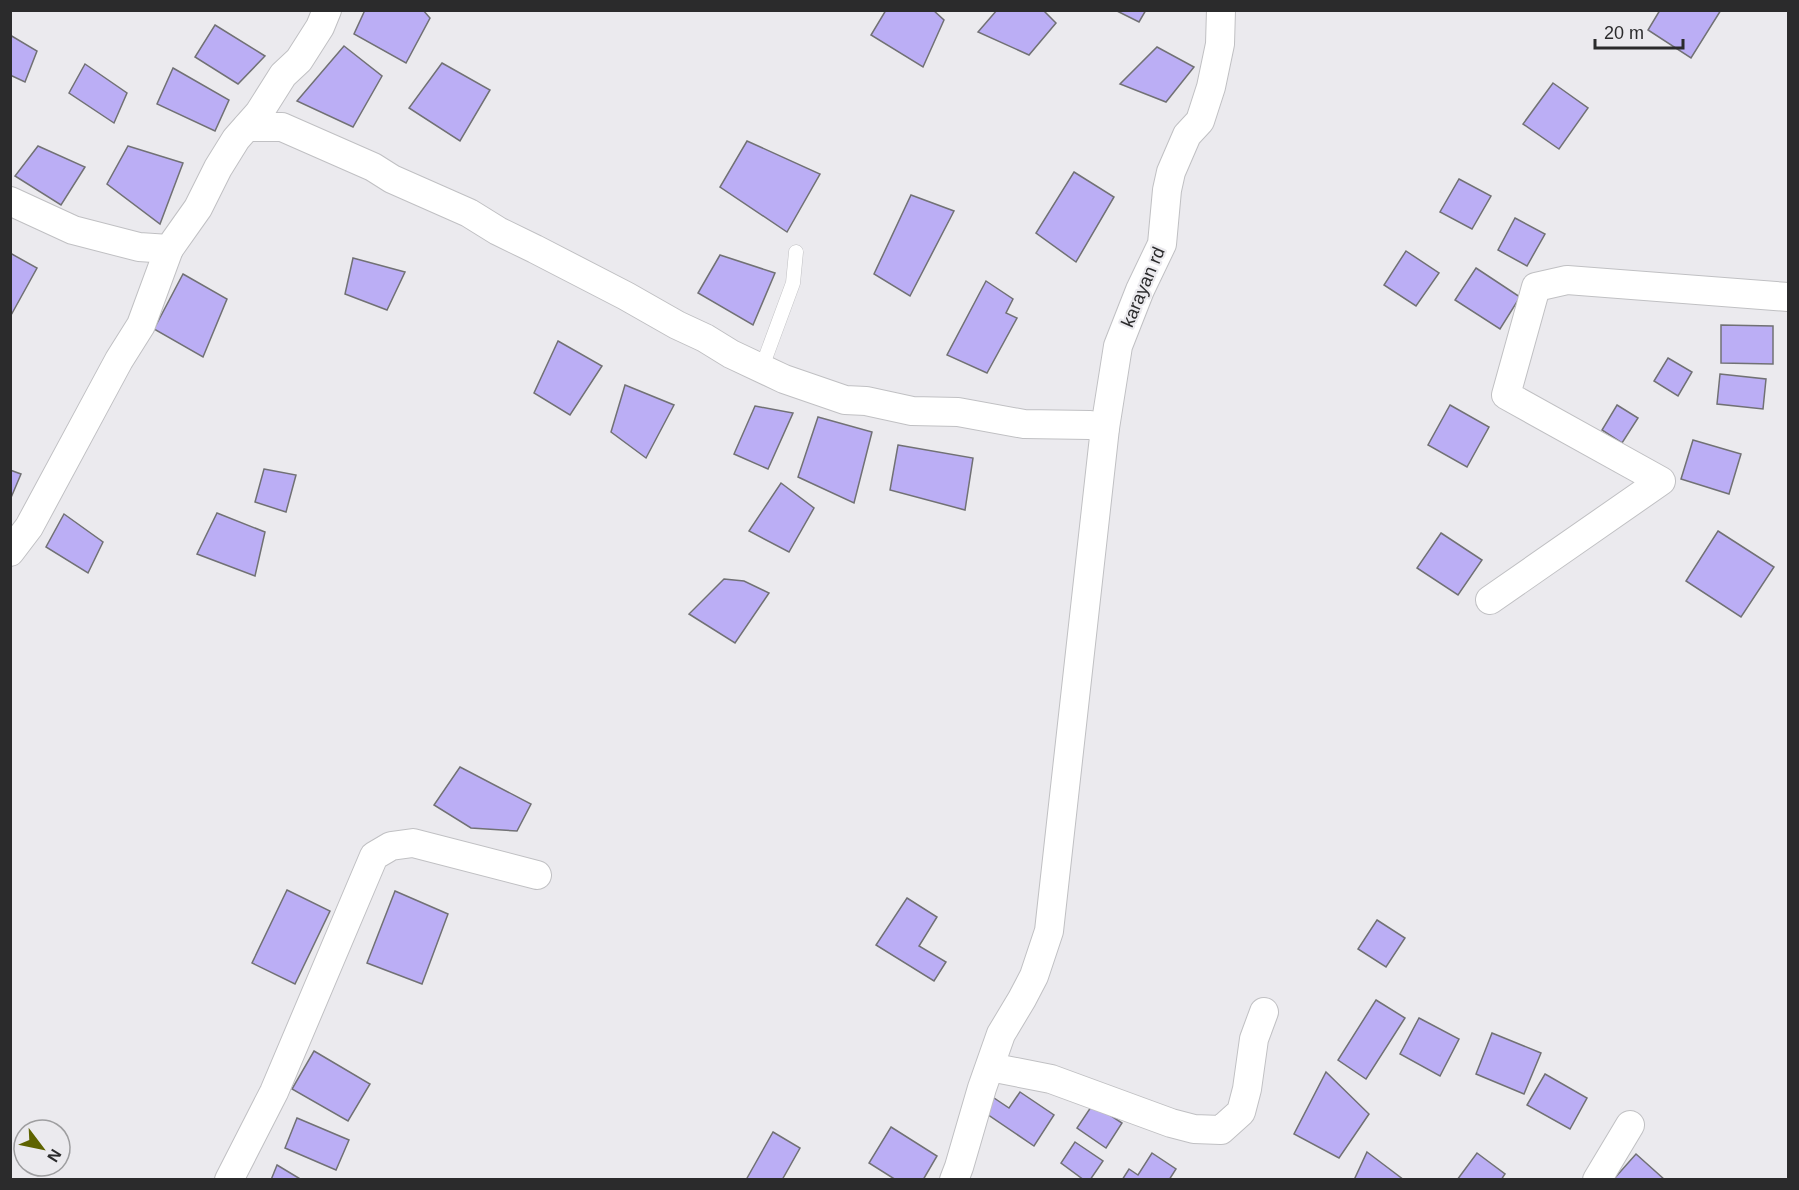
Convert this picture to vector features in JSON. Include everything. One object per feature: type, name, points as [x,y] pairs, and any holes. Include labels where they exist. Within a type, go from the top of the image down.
[{"type":"street","points":[[10,552],[28,527],[119,360],[141,325],[169,249],[198,208],[236,139],[259,113],[282,75],[299,60],[320,27],[327,10]]},
{"type":"street","name":"karayan rd","points":[[954,1179],[1001,1034],[1034,976],[1049,931],[1097,427],[1118,346],[1140,290],[1162,244],[1167,190],[1172,172],[1187,135],[1200,121],[1211,87],[1220,44],[1221,10]]},
{"type":"street","points":[[247,127],[282,127],[373,167],[392,179],[469,213],[498,231],[626,296],[731,354],[784,379],[845,400],[866,401],[912,411],[958,412],[1024,424],[1097,427]]},
{"type":"street","points":[[10,201],[73,230],[139,247],[169,249]]},
{"type":"street","points":[[1490,600],[1661,481],[1506,394],[1536,287],[1567,280],[1788,297]]},
{"type":"street","points":[[229,1179],[274,1092],[374,856],[391,846],[413,843],[537,875]]},
{"type":"street","points":[[990,1067],[1051,1079],[1170,1123],[1194,1129],[1221,1130],[1241,1112],[1247,1089],[1254,1039],[1264,1012]]},
{"type":"street","points":[[1597,1179],[1630,1125]]},
{"type":"lane","points":[[762,367],[793,283],[796,252]]},
{"type":"building","points":[[365,10],[423,10],[430,18],[406,63],[354,34]]},
{"type":"building","points":[[886,10],[933,10],[944,20],[923,67],[871,35]]},
{"type":"building","points":[[997,10],[1043,10],[1056,23],[1029,55],[978,32]]},
{"type":"building","points":[[1115,10],[1146,10],[1139,22]]},
{"type":"building","points":[[1660,10],[1721,10],[1691,58],[1648,30]]},
{"type":"building","points":[[215,25],[265,56],[238,84],[195,57]]},
{"type":"building","points":[[10,35],[37,51],[25,82],[10,75]]},
{"type":"building","points":[[344,46],[382,76],[353,127],[297,101]]},
{"type":"building","points":[[1157,47],[1194,67],[1166,102],[1120,84]]},
{"type":"building","points":[[442,63],[490,90],[460,141],[409,108]]},
{"type":"building","points":[[85,64],[127,93],[114,123],[69,93]]},
{"type":"building","points":[[173,68],[229,100],[215,131],[157,104]]},
{"type":"building","points":[[1553,83],[1588,108],[1559,149],[1523,124]]},
{"type":"building","points":[[747,141],[820,174],[787,232],[720,187]]},
{"type":"building","points":[[38,146],[85,167],[61,205],[15,176]]},
{"type":"building","points":[[128,146],[183,163],[160,224],[107,184]]},
{"type":"building","points":[[1074,172],[1114,197],[1076,262],[1036,233]]},
{"type":"building","points":[[1459,179],[1491,196],[1472,229],[1440,212]]},
{"type":"building","points":[[911,195],[954,211],[910,296],[874,274]]},
{"type":"building","points":[[1515,218],[1545,234],[1527,266],[1498,250]]},
{"type":"building","points":[[1406,251],[1439,273],[1416,306],[1384,285]]},
{"type":"building","points":[[10,253],[37,268],[10,317]]},
{"type":"building","points":[[720,255],[775,273],[753,325],[698,293]]},
{"type":"building","points":[[353,258],[405,272],[387,310],[345,294]]},
{"type":"building","points":[[1476,268],[1520,297],[1500,329],[1455,300]]},
{"type":"building","points":[[183,274],[227,299],[203,357],[154,329]]},
{"type":"building","points":[[986,281],[1013,299],[1006,313],[1017,318],[987,373],[947,355]]},
{"type":"building","points":[[1721,325],[1773,326],[1773,364],[1721,363]]},
{"type":"building","points":[[558,341],[602,366],[570,415],[534,393]]},
{"type":"building","points":[[1668,358],[1692,372],[1678,396],[1654,381]]},
{"type":"building","points":[[1720,374],[1766,379],[1763,409],[1717,404]]},
{"type":"building","points":[[625,385],[674,405],[646,458],[611,432]]},
{"type":"building","points":[[1450,405],[1489,427],[1467,467],[1428,445]]},
{"type":"building","points":[[1617,405],[1638,418],[1622,443],[1602,430]]},
{"type":"building","points":[[755,406],[793,413],[768,469],[734,454]]},
{"type":"building","points":[[818,417],[872,432],[854,503],[798,477]]},
{"type":"building","points":[[1693,440],[1741,454],[1729,494],[1681,479]]},
{"type":"building","points":[[898,445],[973,458],[965,510],[890,490]]},
{"type":"building","points":[[264,469],[296,475],[286,512],[255,502]]},
{"type":"building","points":[[10,470],[21,474],[10,500]]},
{"type":"building","points":[[781,483],[814,508],[789,552],[749,531]]},
{"type":"building","points":[[217,513],[265,532],[255,576],[197,554]]},
{"type":"building","points":[[64,514],[103,542],[88,573],[46,547]]},
{"type":"building","points":[[1718,531],[1774,567],[1741,617],[1686,581]]},
{"type":"building","points":[[1441,533],[1482,560],[1458,595],[1417,568]]},
{"type":"building","points":[[724,579],[744,581],[769,593],[735,643],[689,614]]},
{"type":"building","points":[[460,767],[531,804],[517,831],[471,828],[434,805]]},
{"type":"building","points":[[287,890],[330,911],[295,984],[252,963]]},
{"type":"building","points":[[395,891],[448,914],[422,984],[367,963]]},
{"type":"building","points":[[907,898],[937,917],[919,946],[946,962],[934,981],[876,945]]},
{"type":"building","points":[[1377,920],[1405,938],[1386,967],[1358,949]]},
{"type":"building","points":[[1376,1000],[1405,1018],[1366,1079],[1338,1060]]},
{"type":"building","points":[[1419,1018],[1459,1039],[1440,1076],[1400,1054]]},
{"type":"building","points":[[1492,1033],[1541,1053],[1524,1094],[1476,1074]]},
{"type":"building","points":[[314,1051],[370,1084],[348,1121],[292,1089]]},
{"type":"building","points":[[1326,1072],[1369,1114],[1339,1158],[1294,1134]]},
{"type":"building","points":[[1545,1074],[1587,1098],[1570,1129],[1527,1105]]},
{"type":"building","points":[[1020,1092],[1054,1115],[1034,1146],[984,1112],[994,1098],[1009,1108]]},
{"type":"building","points":[[1093,1104],[1122,1123],[1106,1148],[1077,1128]]},
{"type":"building","points":[[297,1118],[349,1140],[336,1170],[285,1148]]},
{"type":"building","points":[[891,1127],[937,1156],[923,1180],[896,1180],[869,1163]]},
{"type":"building","points":[[773,1132],[800,1148],[782,1180],[746,1180]]},
{"type":"building","points":[[1075,1142],[1103,1161],[1090,1180],[1084,1180],[1061,1163]]},
{"type":"building","points":[[1367,1152],[1404,1180],[1354,1180]]},
{"type":"building","points":[[1152,1153],[1176,1169],[1169,1180],[1122,1180],[1129,1169],[1138,1175]]},
{"type":"building","points":[[1477,1153],[1505,1174],[1501,1180],[1457,1180]]},
{"type":"building","points":[[1636,1154],[1665,1180],[1613,1180]]},
{"type":"building","points":[[277,1165],[302,1180],[271,1180]]}]
